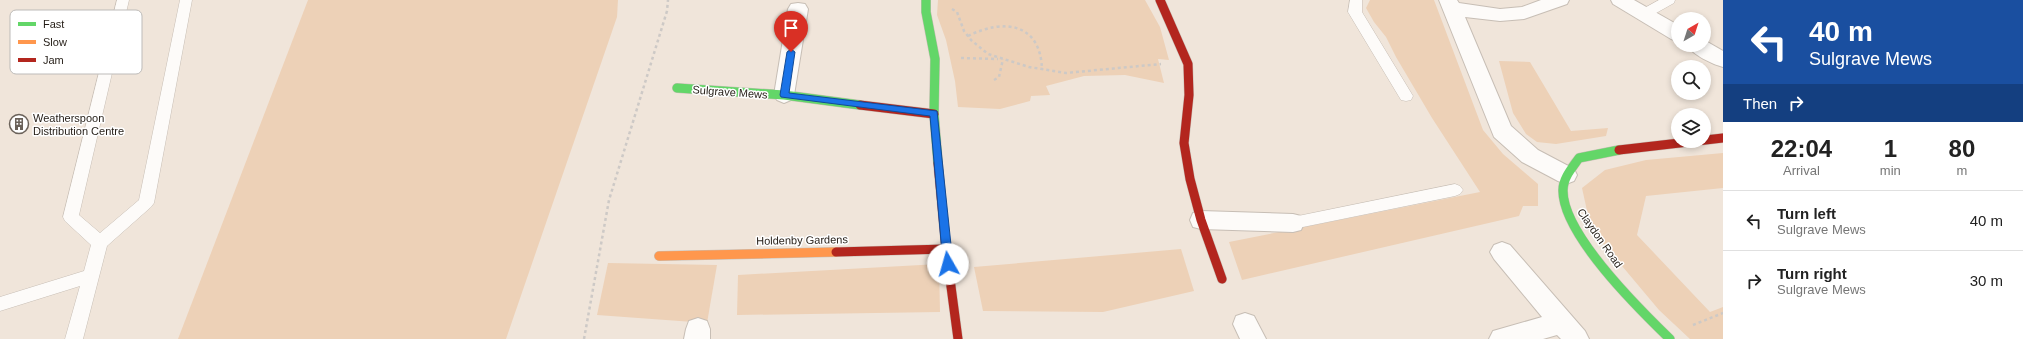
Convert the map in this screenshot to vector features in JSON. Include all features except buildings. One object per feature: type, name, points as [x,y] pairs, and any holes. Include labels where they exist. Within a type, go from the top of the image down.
[{"type":"street","points":[[926,0],[926,12],[935,59],[934,114],[946,249],[958,339]]},
{"type":"street","points":[[1160,0],[1188,64],[1189,95],[1184,143],[1190,179],[1201,220],[1222,279]]},
{"type":"street","points":[[1450,5],[1500,15],[1524,13],[1560,0]]},
{"type":"street","points":[[1620,0],[1671,30]]},
{"type":"street","points":[[1450,5],[1502,131],[1530,156],[1566,175]]},
{"type":"street","name":"Sulgrave Mews","points":[[784,95],[798,9]]},
{"type":"street","points":[[1709,52],[1723,60]]},
{"type":"street","name":"Sulgrave Mews","points":[[676,88],[784,95],[934,114]]},
{"type":"street","name":"Claydon Road","points":[[1670,339],[1622,290],[1566,210],[1563,194],[1566,175],[1579,158],[1620,150],[1723,138]]},
{"type":"street","points":[[1201,220],[1293,223]]},
{"type":"street","name":"Holdenby Gardens","points":[[659,256],[946,249]]},
{"type":"street","points":[[1502,252],[1569,331]]},
{"type":"street","points":[[1502,339],[1569,331]]},
{"type":"lane","points":[[121,10],[123,0]]},
{"type":"lane","points":[[74,339],[100,244],[146,203],[186,0]]},
{"type":"lane","points":[[1356,0],[1355,12],[1406,96]]},
{"type":"lane","points":[[1644,14],[1669,0]]},
{"type":"lane","points":[[100,244],[71,217],[105,74]]},
{"type":"lane","points":[[1293,223],[1455,190]]},
{"type":"lane","points":[[0,304],[91,276]]},
{"type":"path","points":[[584,339],[609,200],[631,122],[667,11],[668,0]]},
{"type":"path","points":[[926,0],[947,6],[957,12],[968,36],[988,54],[1028,68],[1066,73],[1118,69],[1131,65],[1188,64]]},
{"type":"path","points":[[968,36],[977,29],[991,26],[1006,26],[1022,30],[1035,39],[1042,49],[1044,58],[1042,70]]},
{"type":"path","points":[[935,59],[1004,59]]},
{"type":"path","points":[[994,80],[999,78],[1000,68],[1004,59]]},
{"type":"shaded area","points":[[308,0],[618,0],[617,17],[506,339],[178,339]]},
{"type":"shaded area","points":[[938,0],[1145,0],[1160,27],[1169,60],[1158,59],[1164,83],[1125,75],[1084,76],[1046,86],[1050,95],[1031,96],[1030,101],[1000,109],[958,107],[955,81],[946,40],[937,15]]},
{"type":"shaded area","points":[[1370,0],[1434,0],[1483,130],[1503,154],[1538,184],[1538,206],[1523,206],[1519,216],[1242,280],[1229,242],[1480,192],[1432,118],[1386,37],[1374,22],[1366,8]]},
{"type":"shaded area","points":[[1499,61],[1530,62],[1571,131],[1608,128],[1606,136],[1556,144],[1537,142],[1526,134],[1513,113]]},
{"type":"shaded area","points":[[1723,153],[1723,188],[1646,196],[1637,235],[1710,312],[1723,307],[1723,339],[1690,339],[1659,310],[1591,229],[1582,188],[1605,170],[1646,160]]},
{"type":"shaded area","points":[[1181,249],[1194,291],[1103,312],[983,311],[974,267]]},
{"type":"shaded area","points":[[608,263],[717,265],[707,323],[597,315]]},
{"type":"shaded area","points":[[939,264],[940,312],[737,315],[738,275]]},
{"type":"traffic: fast","points":[[926,0],[926,12],[935,59],[934,114],[938,163]]},
{"type":"traffic: fast","points":[[677,88],[784,95],[860,105]]},
{"type":"traffic: fast","points":[[1619,150],[1579,158],[1568,174],[1564,183],[1563,193],[1567,211],[1590,251],[1606,271],[1641,310],[1670,339]]},
{"type":"traffic: slow","points":[[659,256],[836,252]]},
{"type":"traffic: jam","points":[[1160,0],[1188,64],[1189,95],[1184,143],[1190,179],[1201,220],[1222,279]]},
{"type":"traffic: jam","points":[[860,105],[934,114]]},
{"type":"traffic: jam","points":[[1619,150],[1723,138]]},
{"type":"traffic: jam","points":[[938,163],[946,249],[958,339]]},
{"type":"traffic: jam","points":[[836,252],[946,249]]},
{"type":"place","name":"Weatherspoon Distribution Centre","points":[[19,124]]},
{"type":"route","points":[[791,52],[784,95],[934,114],[948,264]]}]
